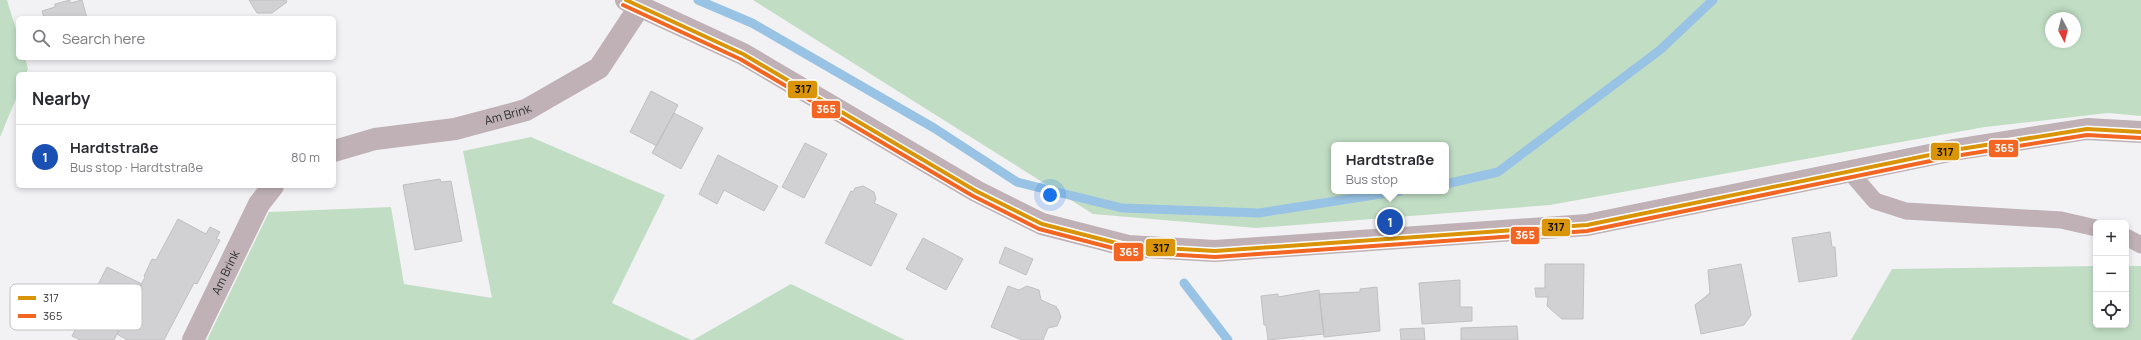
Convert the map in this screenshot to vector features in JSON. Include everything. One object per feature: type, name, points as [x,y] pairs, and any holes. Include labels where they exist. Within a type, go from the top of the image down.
[{"type":"street","name":"Am Brink","points":[[336,150],[376,139],[455,129],[526,110],[599,68],[633,3]]},
{"type":"street","points":[[633,3],[743,54],[976,191],[1035,220],[1128,246],[1215,252],[1587,225],[1954,150],[2087,129],[2141,132]]},
{"type":"street","name":"Am Brink","points":[[193,340],[259,204],[271,188]]},
{"type":"lane","points":[[1850,172],[1875,201],[1906,211],[2061,220],[2093,227]]},
{"type":"lane","points":[[2129,239],[2141,245]]},
{"type":"green space","points":[[0,0],[7,0],[16,29],[16,60],[26,60],[28,69],[27,72],[16,72],[16,99],[0,137]]},
{"type":"green space","points":[[753,0],[2141,0],[2141,116],[2108,113],[1985,127],[1550,205],[1256,228],[1093,214]]},
{"type":"green space","points":[[531,137],[665,195],[612,303],[691,340],[207,340],[269,212],[391,207],[404,284],[492,298],[463,151]]},
{"type":"green space","points":[[2093,266],[2093,328],[2129,328],[2129,266],[2141,266],[2141,340],[1851,340],[1892,269]]},
{"type":"green space","points":[[791,284],[905,340],[693,340]]},
{"type":"building","points":[[70,0],[70,3],[82,0],[86,16],[43,16],[42,11],[55,7],[55,4]]},
{"type":"building","points":[[249,0],[286,0],[287,2],[272,13],[257,13]]},
{"type":"building","points":[[651,91],[678,105],[657,146],[630,132]]},
{"type":"building","points":[[674,113],[703,128],[681,169],[652,153]]},
{"type":"building","points":[[805,143],[827,154],[804,198],[782,187]]},
{"type":"building","points":[[718,155],[778,186],[764,211],[724,190],[717,204],[699,194]]},
{"type":"building","points":[[440,179],[441,182],[451,181],[462,241],[415,250],[403,185]]},
{"type":"building","points":[[863,186],[874,192],[876,199],[874,203],[897,214],[871,266],[825,243],[851,191],[853,192],[855,188]]},
{"type":"building","points":[[178,219],[206,234],[210,227],[220,232],[216,239],[220,240],[197,284],[194,283],[164,340],[127,340],[117,334],[119,330],[142,330],[142,284],[152,259],[156,260]]},
{"type":"building","points":[[1830,232],[1832,247],[1835,247],[1837,276],[1799,282],[1792,238]]},
{"type":"building","points":[[923,238],[963,259],[946,290],[906,269]]},
{"type":"building","points":[[1005,247],[1033,259],[1026,275],[999,263]]},
{"type":"building","points":[[1545,264],[1584,264],[1583,319],[1562,319],[1547,306],[1548,297],[1536,297],[1535,288],[1545,288]]},
{"type":"building","points":[[1741,264],[1751,315],[1744,325],[1701,334],[1695,305],[1710,293],[1708,270]]},
{"type":"building","points":[[107,267],[142,284],[98,284]]},
{"type":"building","points":[[1460,280],[1460,307],[1472,307],[1472,321],[1422,324],[1419,283]]},
{"type":"building","points":[[1008,286],[1019,290],[1027,286],[1039,290],[1041,300],[1057,307],[1056,309],[1058,309],[1061,317],[1057,326],[1048,328],[1043,340],[1022,340],[991,327]]},
{"type":"building","points":[[1377,287],[1380,331],[1324,337],[1319,294],[1360,292],[1360,289]]},
{"type":"building","points":[[1319,290],[1324,334],[1268,340],[1266,325],[1264,325],[1261,296],[1278,294],[1278,297]]},
{"type":"building","points":[[1517,326],[1518,340],[1461,340],[1461,328]]},
{"type":"building","points":[[1424,328],[1425,340],[1401,340],[1400,329]]},
{"type":"building","points":[[75,330],[119,330],[114,340],[80,340],[72,336]]},
{"type":"waterway","points":[[698,0],[752,23],[934,128],[1017,182],[1122,208],[1259,213],[1381,194]]},
{"type":"waterway","points":[[1449,183],[1498,172],[1660,50],[1713,0]]},
{"type":"waterway","points":[[1184,283],[1228,340]]},
{"type":"transit line","name":"317","points":[[626,0],[743,54],[976,191],[1042,224],[1128,246],[1215,251],[1587,225],[1954,150],[2087,129],[2141,132]]},
{"type":"transit line","name":"365","points":[[623,5],[740,59],[973,196],[1039,229],[1128,252],[1215,257],[1587,231],[1955,156],[2087,135],[2141,138]]},
{"type":"place","name":"Hardtstraße","points":[[1390,222]]}]
